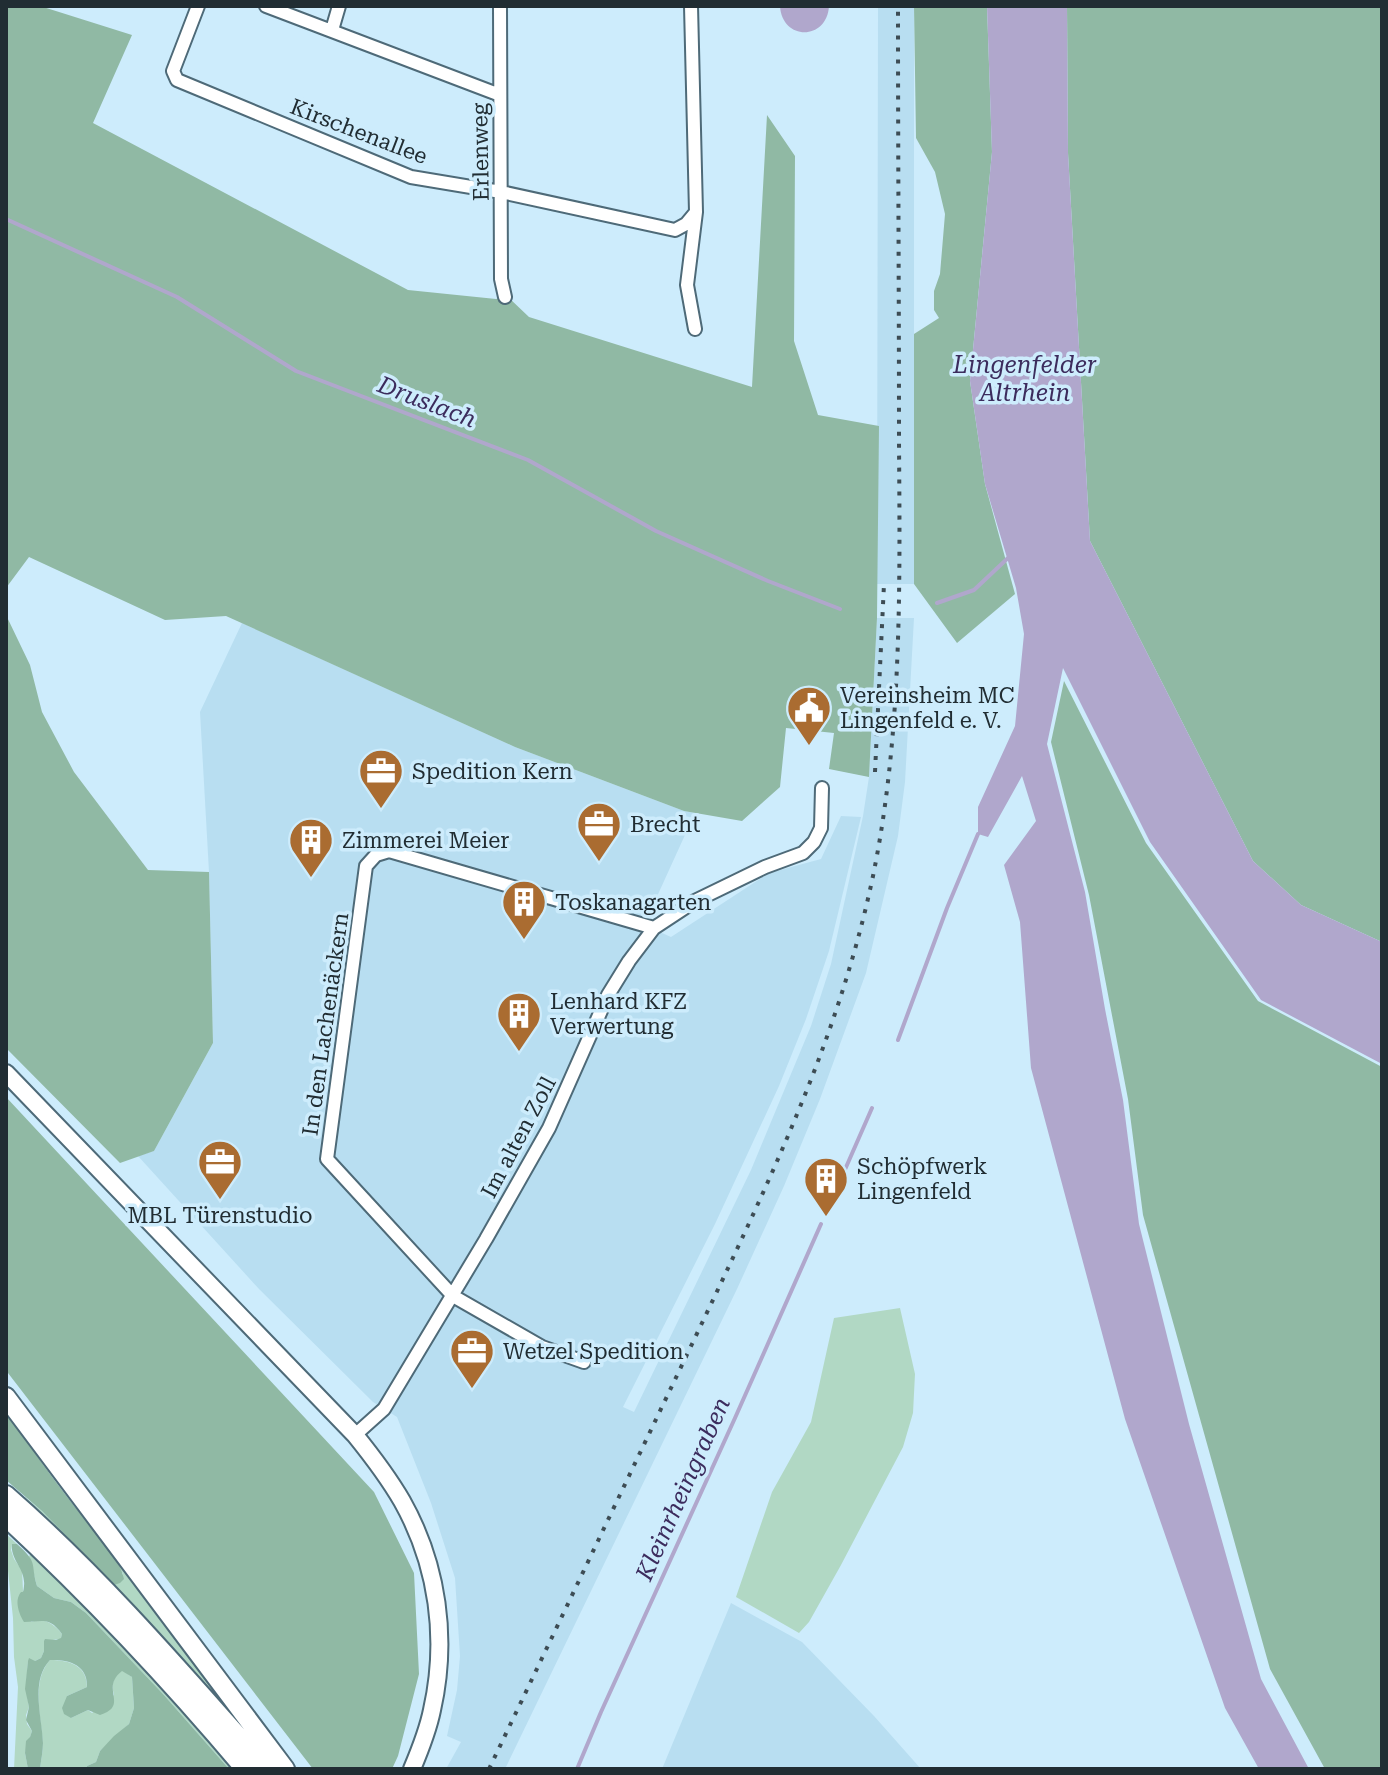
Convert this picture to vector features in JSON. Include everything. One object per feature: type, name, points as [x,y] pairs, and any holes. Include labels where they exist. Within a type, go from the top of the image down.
[{"type":"highway","points":[[6,1397],[285,1769]]},
{"type":"highway","points":[[9,1509],[65,1573],[188,1701],[245,1769]]},
{"type":"highway","points":[[9,1509],[91,1576],[267,1769]]},
{"type":"main road","points":[[6,1073],[355,1435],[401,1500],[424,1548],[439,1616],[440,1653],[432,1713],[412,1769]]},
{"type":"street","name":"Kirschenallee","points":[[198,6],[173,71],[177,80],[411,177],[501,192],[675,230],[686,224],[696,212]]},
{"type":"street","points":[[266,6],[500,95]]},
{"type":"street","points":[[332,30],[339,6]]},
{"type":"street","name":"Erlenweg","points":[[500,6],[501,279],[505,297]]},
{"type":"street","points":[[691,6],[696,212],[687,285],[695,329]]},
{"type":"street","name":"Im alten Zoll","points":[[355,1435],[384,1409],[453,1296],[549,1128],[608,995],[654,928],[695,901],[765,867],[803,853],[814,842],[821,828],[822,788]]},
{"type":"street","name":"In den Lachenäckern","points":[[584,1362],[542,1347],[453,1296],[327,1159],[366,866],[376,855],[389,851],[654,928]]},
{"type":"shaded area","points":[[878,6],[914,6],[914,584],[877,584]]},
{"type":"shaded area","points":[[877,618],[914,618],[905,782],[898,836],[866,973],[820,1099],[737,1289],[505,1769],[446,1769],[461,1742],[447,1736],[457,1690],[460,1656],[455,1578],[431,1503],[397,1417],[373,1402],[259,1289],[138,1156],[154,1151],[213,1043],[209,872],[200,712],[242,623],[515,747],[695,813],[644,925],[671,937],[769,873],[821,859],[841,816],[861,817],[829,951],[806,1019],[779,1086],[715,1224],[623,1407],[634,1412],[751,1170],[811,1026],[831,964],[863,816],[869,777]]},
{"type":"shaded area","points":[[731,1603],[802,1642],[921,1769],[662,1769]]},
{"type":"green space","points":[[6,6],[40,6],[132,35],[93,123],[408,290],[496,299],[508,297],[529,317],[752,387],[767,115],[795,156],[794,341],[818,415],[879,426],[877,618],[869,777],[829,769],[834,733],[786,728],[780,787],[742,821],[684,811],[515,747],[226,616],[165,620],[29,557],[6,588]]},
{"type":"green space","points":[[914,6],[987,6],[992,152],[970,381],[985,484],[1015,594],[957,643],[914,584],[914,334],[939,318],[934,310],[934,291],[940,274],[945,214],[935,172],[916,138]]},
{"type":"green space","points":[[1067,6],[1382,6],[1382,942],[1301,905],[1253,861],[1090,541],[1068,153]]},
{"type":"green space","points":[[6,615],[30,665],[42,712],[74,772],[148,870],[209,872],[213,1043],[154,1151],[120,1163],[6,1048]]},
{"type":"green space","points":[[1064,681],[1146,843],[1258,1001],[1382,1067],[1382,1769],[1325,1769],[1270,1669],[1143,1215],[1128,1099],[1089,895],[1051,742]]},
{"type":"green space","points":[[6,1097],[374,1492],[414,1573],[419,1674],[392,1769],[313,1769],[8,1373]]},
{"type":"green space","points":[[900,1308],[915,1374],[913,1413],[903,1447],[841,1565],[809,1622],[799,1633],[736,1597],[772,1492],[811,1422],[834,1318]]},
{"type":"green space","points":[[6,1410],[275,1763],[23,1500],[25,1497],[42,1511],[114,1584],[123,1574],[112,1553],[47,1470]]},
{"type":"green space","points":[[6,1410],[57,1483],[110,1550],[121,1569],[124,1579],[120,1583],[114,1585],[42,1511],[6,1480]]},
{"type":"green space","points":[[6,1534],[17,1544],[12,1544],[11,1550],[22,1570],[23,1591],[31,1622],[48,1622],[62,1634],[61,1639],[44,1641],[41,1658],[28,1661],[26,1689],[29,1707],[26,1715],[32,1731],[25,1753],[28,1769],[14,1769],[18,1687]]},
{"type":"green space","points":[[12,1544],[17,1544],[31,1560],[37,1586],[86,1613],[229,1769],[86,1769],[96,1762],[100,1751],[114,1736],[129,1724],[134,1708],[132,1677],[122,1671],[116,1678],[113,1706],[109,1711],[100,1715],[88,1710],[71,1718],[64,1714],[62,1708],[67,1696],[87,1687],[84,1673],[70,1662],[50,1660],[40,1678],[43,1743],[40,1769],[28,1769],[26,1741],[32,1731],[26,1720],[29,1707],[25,1689],[28,1661],[29,1658],[35,1661],[41,1658],[45,1639],[56,1640],[62,1634],[49,1622],[24,1622],[18,1601],[24,1580],[13,1555]]},
{"type":"green space","points":[[32,1553],[114,1634],[235,1769],[229,1769],[86,1613],[37,1586],[29,1556]]},
{"type":"green space","points":[[50,1660],[76,1665],[84,1674],[87,1687],[67,1696],[71,1718],[88,1710],[92,1713],[114,1695],[114,1681],[122,1670],[132,1677],[134,1708],[129,1724],[86,1769],[40,1769],[43,1743],[39,1689],[44,1669]]},
{"type":"water","points":[[780,6],[829,6],[821,26],[804,32],[788,26]]},
{"type":"water","name":"Lingenfelder Altrhein","points":[[987,6],[1067,6],[1068,153],[1090,541],[1253,861],[1301,905],[1382,942],[1382,1064],[1261,1000],[1150,842],[1063,668],[1047,744],[1085,892],[1123,1100],[1139,1224],[1189,1424],[1261,1679],[1309,1769],[1259,1769],[1225,1708],[1125,1419],[1031,1068],[1020,922],[1004,865],[1036,821],[1022,776],[988,837],[978,834],[978,807],[1015,726],[1024,634],[1016,588],[985,484],[970,381],[992,152]]},
{"type":"waterway","name":"Druslach","points":[[6,219],[177,297],[296,371],[528,460],[656,531],[840,609]]},
{"type":"waterway","name":"Druslach","points":[[937,603],[974,590],[1008,558]]},
{"type":"waterway","name":"Kleinrheingraben","points":[[898,1040],[978,834]]},
{"type":"waterway","name":"Kleinrheingraben","points":[[836,1190],[872,1108]]},
{"type":"waterway","name":"Kleinrheingraben","points":[[577,1769],[821,1224]]},
{"type":"railway","points":[[489,1769],[720,1285],[797,1115],[840,998],[873,876],[889,769],[899,606],[898,6]]},
{"type":"railway","points":[[875,772],[884,584]]},
{"type":"place","name":"Vereinsheim MC Lingenfeld e. V.","points":[[809,747]]},
{"type":"place","name":"Spedition Kern","points":[[381,810]]},
{"type":"place","name":"Brecht","points":[[599,863]]},
{"type":"place","name":"Zimmerei Meier","points":[[311,879]]},
{"type":"place","name":"Toskanagarten","points":[[524,941]]},
{"type":"place","name":"Lenhard KFZ Verwertung","points":[[519,1053]]},
{"type":"place","name":"MBL Türenstudio","points":[[220,1201]]},
{"type":"place","name":"Schöpfwerk Lingenfeld","points":[[826,1218]]},
{"type":"place","name":"Wetzel Spedition","points":[[472,1390]]}]
